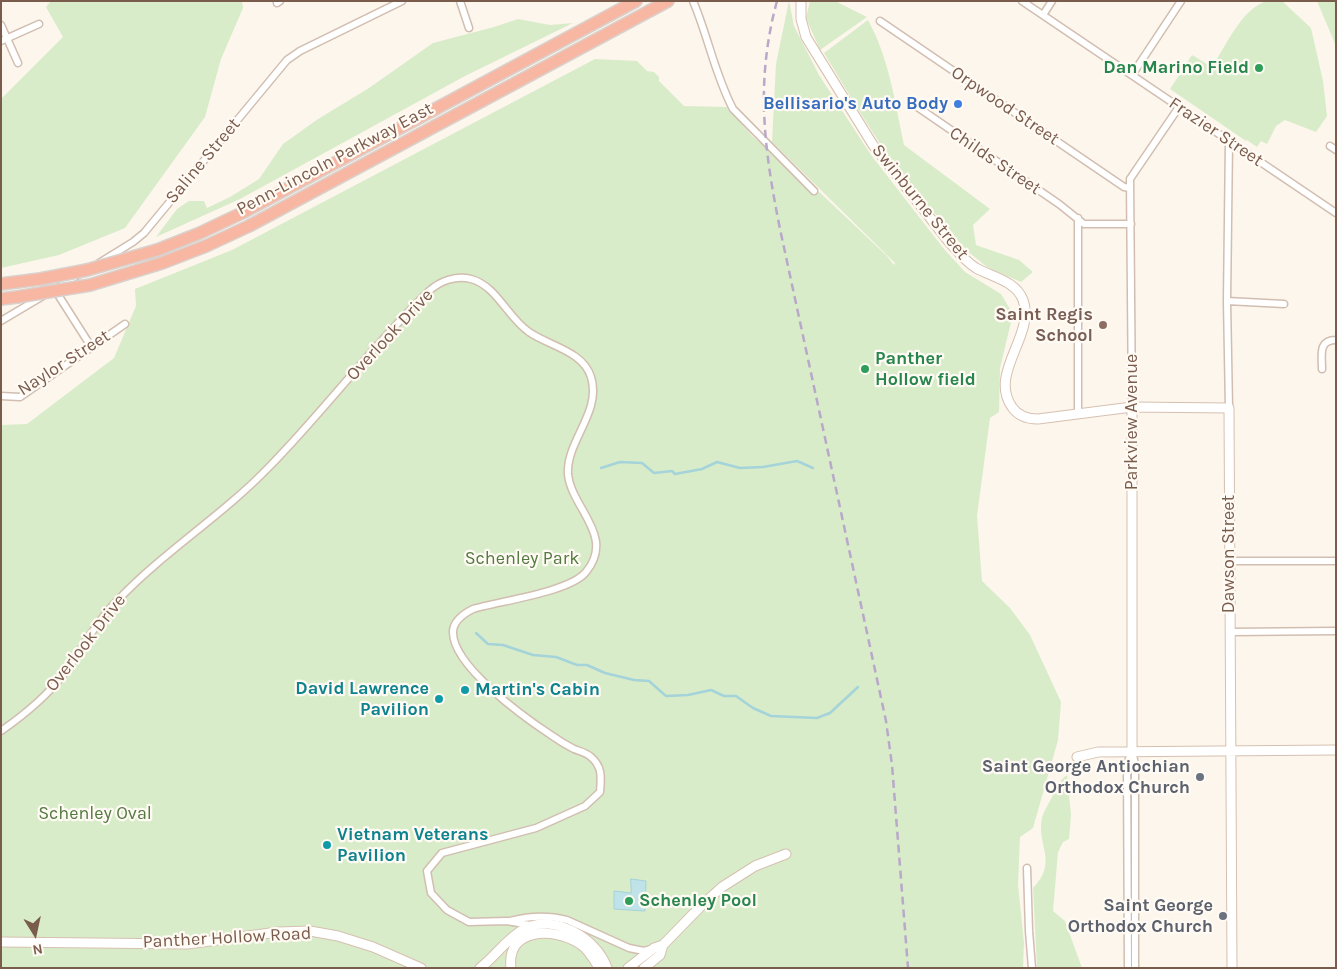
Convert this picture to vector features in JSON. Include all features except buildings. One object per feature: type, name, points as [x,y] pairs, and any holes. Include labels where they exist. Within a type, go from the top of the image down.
[{"type":"highway","name":"Penn-Lincoln Parkway East","points":[[1,284],[40,279],[95,268],[157,250],[200,233],[242,213],[636,1]]},
{"type":"highway","name":"Penn-Lincoln Parkway East","points":[[1,299],[90,285],[162,263],[206,246],[249,226],[668,1]]},
{"type":"street","name":"Saline Street","points":[[1,321],[139,238],[287,60],[300,51],[402,1]]},
{"type":"street","points":[[460,1],[469,28]]},
{"type":"street","points":[[693,1],[704,27],[724,92],[733,109],[814,191]]},
{"type":"street","name":"Swinburne Street","points":[[801,1],[801,19],[806,37],[873,145],[962,256],[975,268],[1010,284],[1018,291],[1023,300],[1024,322],[1007,378],[1007,396],[1013,409],[1031,419],[1132,407],[1229,408]]},
{"type":"street","name":"Frazier Street","points":[[1022,1],[1336,213]]},
{"type":"street","points":[[1042,15],[1052,1]]},
{"type":"street","points":[[1132,75],[1181,1]]},
{"type":"street","name":"Orpwood Street","points":[[880,21],[1124,187],[1130,188]]},
{"type":"street","points":[[4,40],[40,24]]},
{"type":"street","points":[[1,25],[4,40],[18,63]]},
{"type":"street","name":"Childs Street","points":[[913,104],[1084,224],[1131,224]]},
{"type":"street","name":"Parkview Avenue","points":[[1136,968],[1136,764],[1132,751],[1130,179],[1179,107]]},
{"type":"street","name":"Dawson Street","points":[[1229,141],[1228,301],[1232,968]]},
{"type":"street","points":[[1078,218],[1078,414]]},
{"type":"street","name":"Overlook Drive","points":[[1,731],[48,692],[62,676],[115,602],[228,506],[269,467],[398,322],[437,284],[452,279],[465,278],[482,283],[491,290],[517,322],[528,332],[575,356],[582,362],[591,376],[592,397],[590,408],[569,460],[568,472],[570,485],[589,519],[594,534],[595,553],[590,566],[580,578],[568,585],[473,609],[464,614],[456,622],[453,630],[456,646],[472,670],[510,707],[573,748],[591,756],[601,770],[600,792],[584,806],[536,828],[442,854],[427,871],[431,893],[447,910],[470,922],[507,921],[537,917],[557,918],[567,920],[629,948],[657,951]]},
{"type":"street","points":[[55,289],[92,348]]},
{"type":"street","points":[[1228,301],[1284,304]]},
{"type":"street","name":"Naylor Street","points":[[1,396],[20,396],[125,324]]},
{"type":"street","points":[[1322,369],[1322,349],[1329,340],[1336,340]]},
{"type":"street","points":[[1229,561],[1336,561]]},
{"type":"street","points":[[1230,632],[1336,631]]},
{"type":"street","points":[[1077,757],[1098,752],[1132,751],[1336,750]]},
{"type":"street","name":"Parkview Avenue","points":[[1128,968],[1127,764],[1132,751]]},
{"type":"street","points":[[644,968],[657,951],[722,887],[755,866],[786,854]]},
{"type":"street","points":[[1027,868],[1032,968]]},
{"type":"street","name":"Overlook Drive","points":[[507,921],[532,926]]},
{"type":"street","points":[[480,968],[520,932],[532,926],[542,925],[561,927],[579,935],[595,947],[607,968]]},
{"type":"street","name":"Panther Hollow Road","points":[[1,942],[186,944],[278,932],[310,932],[338,936],[373,947],[418,967]]},
{"type":"street","points":[[510,968],[512,952],[517,944],[528,936],[545,932],[561,935],[580,944],[592,956],[599,968]]},
{"type":"street","points":[[628,968],[657,951]]},
{"type":"street","points":[[652,968],[657,951]]},
{"type":"green space","points":[[51,1],[242,1],[243,8],[221,59],[205,117],[125,228],[59,255],[1,268],[1,99],[63,37],[46,7]]},
{"type":"green space","name":"Schenley Park","points":[[789,1],[794,26],[819,75],[871,155],[944,249],[965,272],[1001,294],[1013,314],[1000,368],[999,412],[990,418],[977,516],[982,581],[1010,608],[1030,635],[1061,702],[1058,740],[1033,828],[1020,837],[1018,885],[1024,943],[1023,968],[1,968],[1,425],[27,424],[114,358],[136,306],[135,289],[232,250],[595,59],[637,61],[647,71],[654,72],[659,77],[659,81],[684,106],[727,107],[753,137],[814,187],[887,256],[894,265],[895,263],[772,142],[776,64]]},
{"type":"green space","points":[[810,1],[835,1],[867,17],[820,50],[806,18]]},
{"type":"green space","name":"Dan Marino Field","points":[[1267,1],[1282,1],[1311,28],[1323,81],[1327,116],[1316,132],[1285,120],[1276,126],[1267,144],[1261,141],[1257,147],[1170,89],[1192,55],[1212,67],[1242,20],[1258,5]]},
{"type":"green space","points":[[1317,1],[1336,1],[1336,46]]},
{"type":"green space","points":[[518,19],[550,25],[573,23],[465,76],[240,199],[156,237],[177,209],[189,201],[204,201],[207,208],[230,197],[259,179],[283,144],[318,119],[369,88],[433,43]]},
{"type":"green space","points":[[868,20],[886,65],[904,145],[990,209],[973,225],[976,245],[1019,260],[1033,272],[1021,282],[987,267],[966,250],[895,167],[824,53]]},
{"type":"green space","points":[[1067,775],[1071,815],[1069,839],[1063,842],[1058,852],[1053,911],[1065,921],[1082,968],[1037,968],[1033,888],[1045,870],[1046,861],[1041,828],[1042,818],[1056,787]]},
{"type":"water","name":"Schenley Pool","points":[[631,879],[646,881],[645,911],[614,909],[614,891],[631,893]]},
{"type":"waterway","points":[[601,468],[620,462],[642,463],[654,473],[672,471],[675,474],[702,469],[717,462],[740,468],[763,467],[797,461],[813,468]]},
{"type":"waterway","points":[[476,633],[488,644],[503,645],[533,655],[556,657],[577,665],[587,665],[605,673],[634,680],[649,681],[666,696],[688,695],[711,690],[724,696],[736,696],[753,708],[771,716],[817,718],[830,713],[858,687]]},
{"type":"railway","points":[[777,1],[766,60],[764,88],[766,143],[780,229],[886,721],[892,765],[908,968]]},
{"type":"place","name":"Dan Marino Field","points":[[1259,68]]},
{"type":"place","name":"Bellisario's Auto Body","points":[[958,104]]},
{"type":"place","name":"Saint Regis School","points":[[1103,325]]},
{"type":"place","name":"Panther Hollow field","points":[[865,369]]},
{"type":"place","name":"Martin's Cabin","points":[[465,690]]},
{"type":"place","name":"David Lawrence Pavilion","points":[[439,699]]},
{"type":"place","name":"Saint George Antiochian Orthodox Church","points":[[1200,777]]},
{"type":"place","name":"Vietnam Veterans Pavilion","points":[[327,845]]},
{"type":"place","name":"Schenley Pool","points":[[629,901]]},
{"type":"place","name":"Saint George Orthodox Church","points":[[1223,916]]},
{"type":"park label","name":"Schenley Oval","points":[[95,814]]}]
